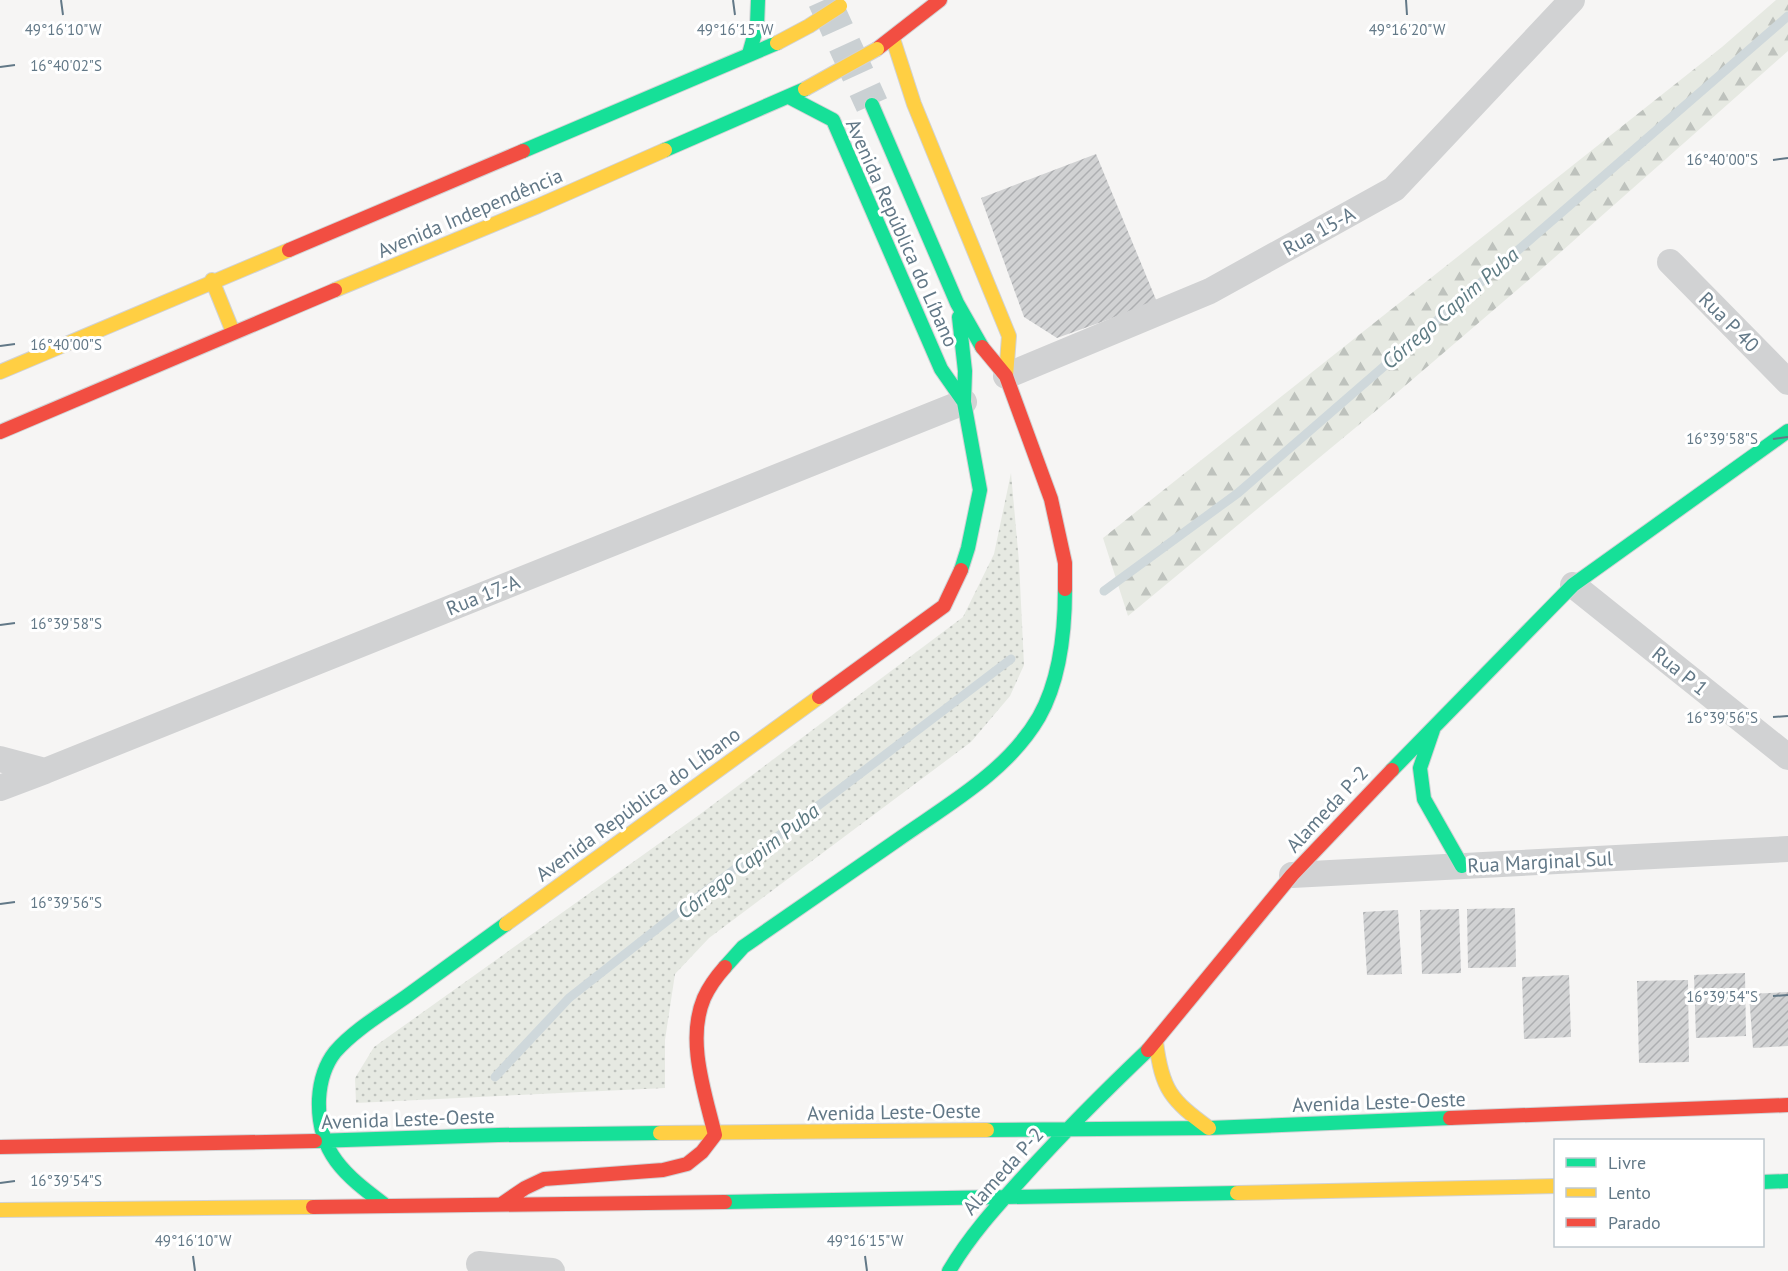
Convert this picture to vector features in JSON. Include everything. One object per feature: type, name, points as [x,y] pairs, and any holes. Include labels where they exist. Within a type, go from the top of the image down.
[{"type":"main road","points":[[749,54],[757,26],[758,0]]},
{"type":"main road","name":"Avenida Independência","points":[[0,432],[537,206],[789,97],[893,39],[915,18],[940,0]]},
{"type":"main road","name":"Avenida Independência","points":[[0,372],[212,280],[777,43],[809,26],[844,3]]},
{"type":"main road","name":"Avenida República do Líbano","points":[[893,39],[914,104],[1010,336],[1006,376]]},
{"type":"main road","name":"Avenida República do Líbano","points":[[789,97],[833,120],[941,369],[964,402]]},
{"type":"main road","name":"Avenida República do Líbano","points":[[715,1135],[703,1076],[698,1026],[703,1000],[718,974],[743,947],[976,785],[1016,748],[1039,716],[1054,680],[1065,618],[1065,563],[1051,499],[1006,376],[983,349],[957,303],[872,105]]},
{"type":"main road","points":[[212,280],[233,332]]},
{"type":"main road","name":"Avenida República do Líbano","points":[[386,1205],[337,1165],[323,1141],[319,1116],[319,1088],[331,1058],[361,1029],[944,606],[960,574],[980,490],[964,402],[965,371],[957,303]]},
{"type":"main road","name":"Alameda P-2","points":[[949,1271],[967,1241],[1004,1198],[1067,1129],[1156,1042],[1292,875],[1573,585],[1788,431]]},
{"type":"main road","points":[[1436,724],[1420,768],[1425,799],[1462,866]]},
{"type":"main road","points":[[1156,1042],[1162,1081],[1170,1095],[1209,1128]]},
{"type":"main road","name":"Avenida Leste-Oeste","points":[[0,1147],[498,1136],[1209,1128],[1788,1105]]},
{"type":"main road","points":[[502,1204],[525,1188],[544,1179],[663,1170],[687,1164],[702,1152],[715,1135]]},
{"type":"main road","points":[[1764,1182],[1788,1181]]},
{"type":"main road","points":[[0,1210],[1004,1198],[1554,1186]]},
{"type":"street","name":"Rua 15-A","points":[[1006,376],[1210,291],[1394,189],[1572,0]]},
{"type":"street","name":"Rua P 40","points":[[1670,262],[1788,382]]},
{"type":"street","name":"Rua 17-A","points":[[0,788],[964,402]]},
{"type":"street","name":"Rua P 1","points":[[1573,585],[1788,757]]},
{"type":"street","points":[[0,759],[45,771]]},
{"type":"street","name":"Rua Marginal Sul","points":[[1292,875],[1788,849]]},
{"type":"street","points":[[479,1264],[552,1271]]},
{"type":"green space","points":[[1776,0],[1788,0],[1788,51],[1545,266],[1378,409],[1128,616],[1103,538],[1722,47]]},
{"type":"green space","points":[[1011,473],[1019,562],[1024,665],[1010,696],[971,742],[709,938],[675,974],[665,1040],[665,1088],[356,1103],[355,1078],[374,1047],[699,815],[963,617],[994,554]]},
{"type":"building","points":[[1096,154],[1157,302],[1057,338],[1024,317],[981,198]]},
{"type":"building","points":[[1515,908],[1516,967],[1468,968],[1467,909]]},
{"type":"building","points":[[1459,909],[1461,973],[1422,974],[1420,910]]},
{"type":"building","points":[[1398,910],[1402,974],[1367,975],[1363,912]]},
{"type":"building","points":[[1745,973],[1746,1036],[1696,1038],[1694,975]]},
{"type":"building","points":[[1569,975],[1571,1037],[1524,1039],[1522,977]]},
{"type":"building","points":[[1688,980],[1689,1062],[1639,1063],[1637,981]]},
{"type":"building","points":[[1788,992],[1788,1046],[1753,1048],[1749,994]]},
{"type":"waterway","name":"Córrego Capim Puba","points":[[1104,591],[1238,493],[1788,16]]},
{"type":"waterway","name":"Córrego Capim Puba","points":[[495,1077],[569,998],[1011,659]]},
{"type":"tunnel","points":[[824,0],[872,105]]},
{"type":"traffic: fast","points":[[749,54],[757,26],[758,0]]},
{"type":"traffic: fast","points":[[523,151],[777,43]]},
{"type":"traffic: fast","points":[[665,150],[805,89]]},
{"type":"traffic: fast","points":[[789,97],[833,120],[941,369],[964,402]]},
{"type":"traffic: fast","points":[[872,105],[957,303],[982,347]]},
{"type":"traffic: fast","points":[[959,317],[965,371],[964,402],[980,490],[961,570]]},
{"type":"traffic: fast","points":[[1392,770],[1573,585],[1788,431]]},
{"type":"traffic: fast","points":[[725,967],[743,947],[975,786],[1010,755],[1039,717],[1052,687],[1060,655],[1065,589]]},
{"type":"traffic: fast","points":[[1433,730],[1420,768],[1424,799],[1462,866]]},
{"type":"traffic: fast","points":[[385,1205],[346,1173],[328,1148],[320,1118],[319,1099],[325,1069],[335,1052],[360,1029],[506,924]]},
{"type":"traffic: fast","points":[[949,1271],[975,1232],[1015,1186],[1101,1095],[1148,1050]]},
{"type":"traffic: fast","points":[[987,1130],[1209,1128],[1450,1118]]},
{"type":"traffic: fast","points":[[315,1141],[660,1133]]},
{"type":"traffic: fast","points":[[1764,1182],[1788,1181]]},
{"type":"traffic: fast","points":[[725,1202],[1237,1193]]},
{"type":"traffic: slow","points":[[777,43],[840,6]]},
{"type":"traffic: slow","points":[[893,39],[914,104],[1009,336],[1006,376]]},
{"type":"traffic: slow","points":[[805,89],[877,49]]},
{"type":"traffic: slow","points":[[335,290],[538,206],[665,150]]},
{"type":"traffic: slow","points":[[0,372],[289,250]]},
{"type":"traffic: slow","points":[[212,280],[233,332]]},
{"type":"traffic: slow","points":[[506,924],[819,697]]},
{"type":"traffic: slow","points":[[1156,1042],[1161,1072],[1170,1092],[1186,1110],[1209,1128]]},
{"type":"traffic: slow","points":[[660,1133],[987,1130]]},
{"type":"traffic: slow","points":[[1237,1193],[1554,1186]]},
{"type":"traffic: slow","points":[[0,1210],[313,1207]]},
{"type":"traffic: jam","points":[[877,49],[940,0]]},
{"type":"traffic: jam","points":[[289,250],[523,151]]},
{"type":"traffic: jam","points":[[0,432],[335,290]]},
{"type":"traffic: jam","points":[[982,347],[1006,376],[1051,499],[1065,563],[1065,589]]},
{"type":"traffic: jam","points":[[819,697],[944,606],[961,570]]},
{"type":"traffic: jam","points":[[1148,1050],[1292,875],[1392,770]]},
{"type":"traffic: jam","points":[[503,1203],[525,1188],[544,1179],[663,1170],[687,1164],[702,1152],[715,1135],[699,1066],[697,1049],[699,1014],[704,998],[725,967]]},
{"type":"traffic: jam","points":[[1450,1118],[1788,1105]]},
{"type":"traffic: jam","points":[[0,1147],[315,1141]]},
{"type":"traffic: jam","points":[[313,1207],[725,1202]]}]
